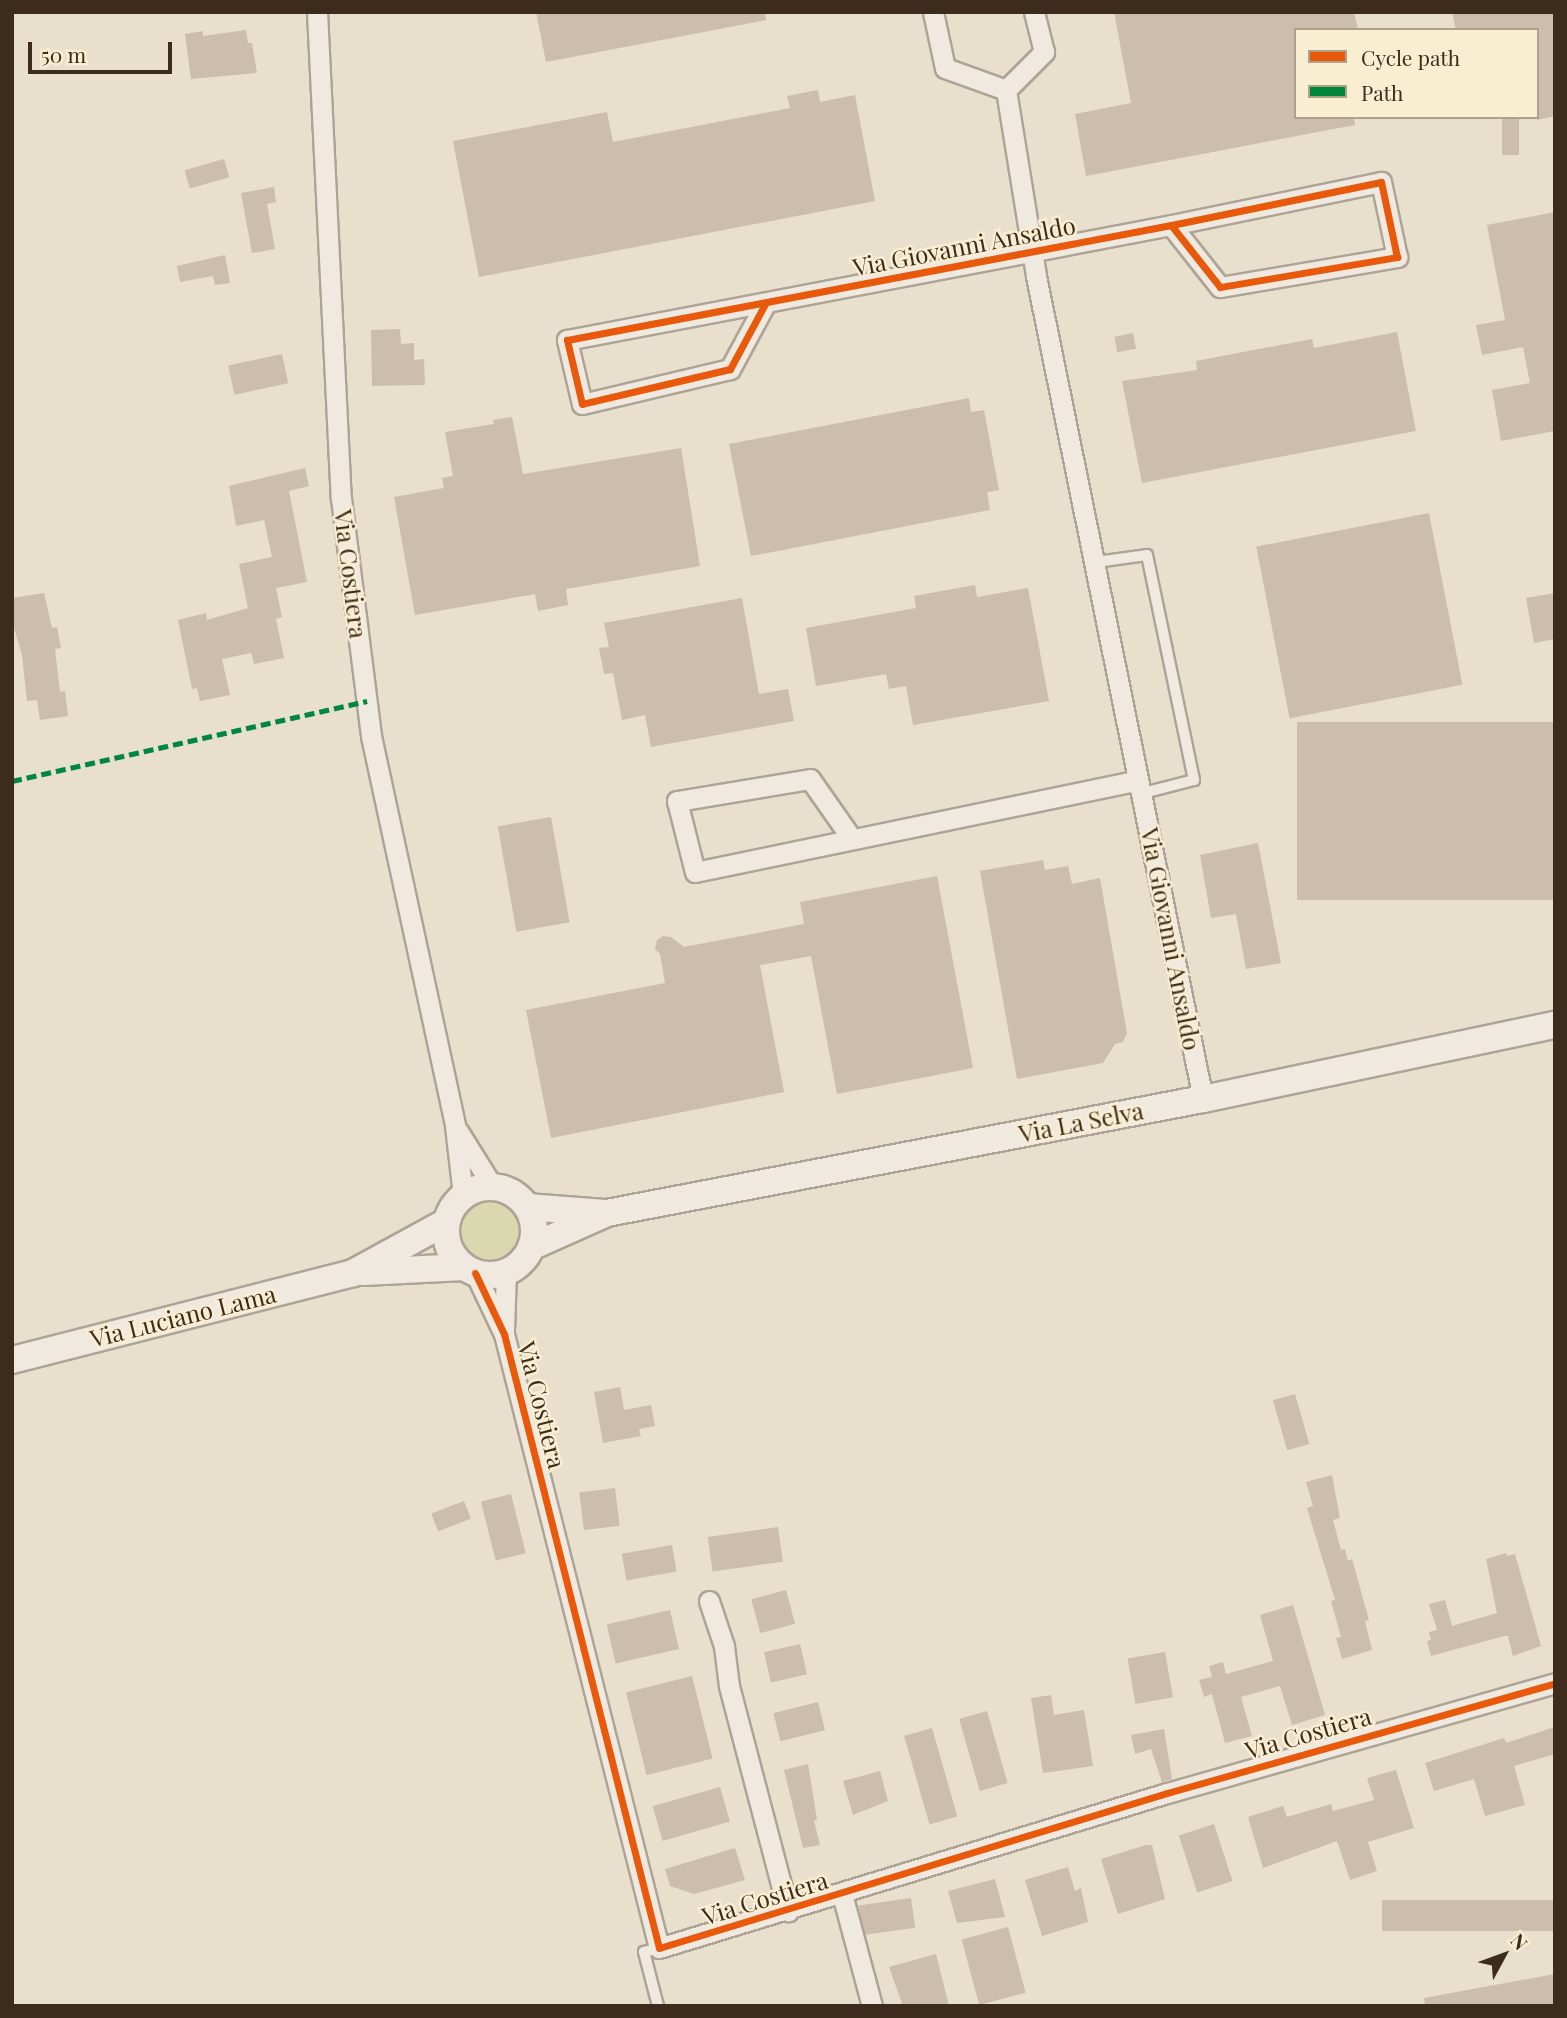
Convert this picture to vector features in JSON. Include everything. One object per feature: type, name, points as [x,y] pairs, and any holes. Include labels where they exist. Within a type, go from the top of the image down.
[{"type":"street","name":"Via Costiera","points":[[317,12],[341,498],[371,736],[456,1126],[463,1195]]},
{"type":"street","points":[[933,12],[945,68],[1006,90],[1044,52],[1034,12]]},
{"type":"street","name":"Via Giovanni Ansaldo","points":[[1006,90],[1032,253],[1203,1099]]},
{"type":"street","name":"Via Giovanni Ansaldo","points":[[765,303],[730,369],[582,404],[567,340],[1032,253],[1171,225],[1381,183],[1397,257],[1220,287],[1171,225]]},
{"type":"street","points":[[852,839],[810,779],[677,801],[695,872],[852,839],[1140,787]]},
{"type":"street","name":"Via La Selva","points":[[531,1247],[607,1213],[1203,1099],[1555,1025]]},
{"type":"street","name":"Via Costiera","points":[[456,1126],[493,1186]]},
{"type":"street","points":[[493,1186],[506,1190],[527,1207],[534,1226],[531,1247],[526,1258],[506,1272],[469,1270],[448,1247],[446,1222],[455,1202],[463,1195],[493,1186]]},
{"type":"street","name":"Via La Selva","points":[[527,1207],[607,1213]]},
{"type":"street","name":"Via Luciano Lama","points":[[353,1273],[446,1222]]},
{"type":"street","name":"Via Costiera","points":[[469,1270],[504,1334],[659,1948],[788,1911],[1167,1793],[1555,1683]]},
{"type":"street","name":"Via Luciano Lama","points":[[12,1360],[353,1273],[469,1270]]},
{"type":"street","name":"Via Costiera","points":[[504,1334],[506,1272]]},
{"type":"street","points":[[709,1601],[724,1646],[729,1686],[788,1911]]},
{"type":"street","points":[[842,1894],[872,2006]]},
{"type":"lane","points":[[1096,562],[1147,555],[1194,780],[1140,787]]},
{"type":"lane","points":[[658,2006],[644,1952],[659,1948]]},
{"type":"green space","points":[[485,1197],[497,1197],[514,1206],[521,1217],[521,1241],[514,1252],[497,1261],[485,1261],[473,1256],[464,1247],[459,1235],[459,1223],[464,1211],[473,1202]]},
{"type":"building","points":[[536,12],[765,12],[766,20],[546,62]]},
{"type":"building","points":[[1114,12],[1354,12],[1358,28],[1294,28],[1294,119],[1354,119],[1355,125],[1086,176],[1075,114],[1131,103]]},
{"type":"building","points":[[1452,12],[1555,12],[1555,116],[1537,120],[1539,28],[1456,28]]},
{"type":"building","points":[[246,30],[248,43],[252,43],[257,73],[191,79],[185,34],[203,31],[203,36]]},
{"type":"building","points":[[818,90],[820,102],[855,95],[875,201],[479,277],[453,141],[607,112],[613,142],[790,108],[787,96]]},
{"type":"building","points":[[1502,119],[1519,119],[1519,155],[1502,155]]},
{"type":"building","points":[[224,159],[229,177],[190,189],[185,170]]},
{"type":"building","points":[[274,187],[276,202],[267,204],[275,249],[252,253],[241,193]]},
{"type":"building","points":[[1555,212],[1555,431],[1501,441],[1492,390],[1530,383],[1523,347],[1482,355],[1476,325],[1505,320],[1487,225]]},
{"type":"building","points":[[225,255],[230,283],[215,285],[213,276],[180,282],[177,266]]},
{"type":"building","points":[[400,329],[401,344],[414,343],[414,360],[424,359],[425,385],[372,386],[371,330]]},
{"type":"building","points":[[1397,332],[1416,431],[1142,483],[1122,381],[1197,370],[1196,361],[1312,339],[1314,348]]},
{"type":"building","points":[[1133,333],[1136,349],[1117,352],[1114,337]]},
{"type":"building","points":[[282,354],[288,383],[234,395],[228,365]]},
{"type":"building","points":[[969,398],[971,412],[984,410],[999,490],[987,492],[990,510],[751,556],[729,444]]},
{"type":"building","points":[[512,417],[523,474],[681,448],[700,566],[566,589],[568,605],[538,611],[535,594],[415,615],[394,497],[444,488],[442,478],[453,476],[445,432],[494,424],[493,420]]},
{"type":"building","points":[[305,468],[309,486],[289,491],[307,582],[276,588],[282,617],[276,619],[284,658],[254,664],[251,653],[222,659],[230,695],[200,701],[197,688],[192,689],[178,620],[206,613],[207,620],[248,608],[239,564],[272,557],[264,520],[236,526],[229,486]]},
{"type":"building","points":[[1429,513],[1462,685],[1290,718],[1256,547]]},
{"type":"building","points":[[975,585],[977,597],[1028,588],[1049,701],[913,725],[906,686],[889,689],[886,674],[816,686],[806,628],[916,608],[914,596]]},
{"type":"building","points":[[44,593],[52,628],[57,627],[61,648],[55,649],[60,692],[65,691],[68,716],[40,720],[37,700],[27,701],[22,655],[12,621],[12,598]]},
{"type":"building","points":[[1555,593],[1555,639],[1534,643],[1526,598]]},
{"type":"building","points":[[742,598],[759,694],[788,689],[794,721],[651,747],[645,715],[622,720],[613,673],[604,674],[599,648],[609,647],[604,623]]},
{"type":"building","points":[[1297,722],[1555,722],[1555,900],[1297,900]]},
{"type":"building","points":[[551,817],[570,922],[516,932],[498,826]]},
{"type":"building","points":[[1258,843],[1281,963],[1246,969],[1236,914],[1211,918],[1200,855]]},
{"type":"building","points":[[1043,860],[1045,870],[1068,866],[1072,884],[1100,878],[1127,1033],[1123,1042],[1115,1044],[1103,1063],[1017,1079],[980,871]]},
{"type":"building","points":[[937,876],[973,1068],[837,1094],[811,956],[760,965],[784,1092],[551,1138],[526,1010],[665,983],[660,954],[655,949],[657,940],[663,936],[671,937],[684,947],[804,924],[800,902]]},
{"type":"building","points":[[620,1387],[624,1410],[651,1405],[655,1426],[639,1429],[641,1436],[603,1443],[594,1392]]},
{"type":"building","points":[[1295,1394],[1309,1444],[1287,1450],[1273,1400]]},
{"type":"building","points":[[1332,1475],[1340,1518],[1333,1520],[1341,1550],[1345,1549],[1348,1561],[1352,1559],[1369,1620],[1365,1621],[1372,1650],[1342,1659],[1336,1638],[1341,1637],[1331,1601],[1335,1600],[1307,1508],[1313,1506],[1306,1482]]},
{"type":"building","points":[[615,1488],[620,1526],[584,1530],[579,1492]]},
{"type":"building","points":[[511,1494],[526,1553],[496,1561],[481,1501]]},
{"type":"building","points":[[464,1501],[471,1519],[438,1531],[431,1514]]},
{"type":"building","points":[[778,1527],[783,1562],[713,1572],[708,1537]]},
{"type":"building","points":[[672,1545],[677,1572],[626,1580],[622,1554]]},
{"type":"building","points":[[1506,1553],[1507,1556],[1515,1554],[1541,1646],[1513,1656],[1508,1636],[1504,1636],[1431,1656],[1427,1641],[1431,1640],[1429,1632],[1437,1630],[1429,1604],[1445,1600],[1452,1626],[1497,1613],[1486,1559]]},
{"type":"building","points":[[786,1590],[795,1624],[760,1633],[751,1599]]},
{"type":"building","points":[[1293,1605],[1325,1715],[1292,1725],[1280,1686],[1241,1697],[1252,1736],[1225,1743],[1212,1694],[1204,1697],[1199,1680],[1212,1677],[1209,1666],[1223,1662],[1226,1674],[1273,1661],[1260,1615]]},
{"type":"building","points":[[670,1610],[679,1649],[616,1664],[607,1625]]},
{"type":"building","points":[[800,1644],[807,1674],[771,1683],[764,1652]]},
{"type":"building","points":[[1165,1652],[1173,1697],[1136,1704],[1128,1659]]},
{"type":"building","points":[[692,1676],[713,1758],[647,1775],[626,1692]]},
{"type":"building","points":[[1051,1695],[1054,1715],[1084,1710],[1093,1766],[1043,1773],[1031,1698]]},
{"type":"building","points":[[818,1702],[825,1730],[780,1741],[773,1713]]},
{"type":"building","points":[[987,1711],[1008,1783],[980,1791],[959,1719]]},
{"type":"building","points":[[1555,1727],[1555,1754],[1514,1766],[1525,1805],[1485,1816],[1474,1779],[1434,1791],[1425,1763],[1504,1738],[1506,1743]]},
{"type":"building","points":[[932,1728],[957,1816],[929,1824],[904,1736]]},
{"type":"building","points":[[1164,1729],[1172,1779],[1162,1782],[1151,1749],[1135,1754],[1131,1735]]},
{"type":"building","points":[[808,1764],[817,1820],[814,1821],[820,1845],[803,1848],[784,1770]]},
{"type":"building","points":[[1396,1770],[1414,1828],[1368,1842],[1377,1871],[1350,1880],[1337,1841],[1263,1868],[1248,1817],[1283,1806],[1287,1817],[1331,1804],[1333,1811],[1374,1800],[1367,1778]]},
{"type":"building","points":[[880,1771],[888,1801],[853,1815],[843,1781]]},
{"type":"building","points":[[720,1787],[730,1822],[663,1841],[653,1806]]},
{"type":"building","points":[[1214,1824],[1233,1881],[1197,1892],[1179,1835]]},
{"type":"building","points":[[1152,1845],[1165,1899],[1118,1914],[1101,1859]]},
{"type":"building","points":[[735,1848],[745,1880],[694,1894],[670,1886],[665,1869]]},
{"type":"building","points":[[1068,1867],[1075,1891],[1081,1888],[1088,1922],[1042,1936],[1025,1880]]},
{"type":"building","points":[[995,1879],[1005,1917],[957,1923],[948,1891]]},
{"type":"building","points":[[911,1898],[915,1928],[863,1935],[859,1905]]},
{"type":"building","points":[[1382,1900],[1555,1900],[1555,1931],[1382,1931]]},
{"type":"building","points":[[1008,1927],[1026,1993],[979,2005],[962,1939]]},
{"type":"building","points":[[936,1954],[949,2006],[903,2006],[889,1967]]},
{"type":"building","points":[[1555,1974],[1555,2006],[1425,2006],[1424,1998]]},
{"type":"marked path","points":[[12,781],[367,701]]},
{"type":"cycle path","points":[[765,304],[730,369],[582,404],[567,340],[1171,225],[1220,287],[1397,257],[1381,182],[1171,225]]},
{"type":"cycle path","points":[[475,1273],[504,1334],[659,1948],[1167,1793],[1555,1683]]}]
